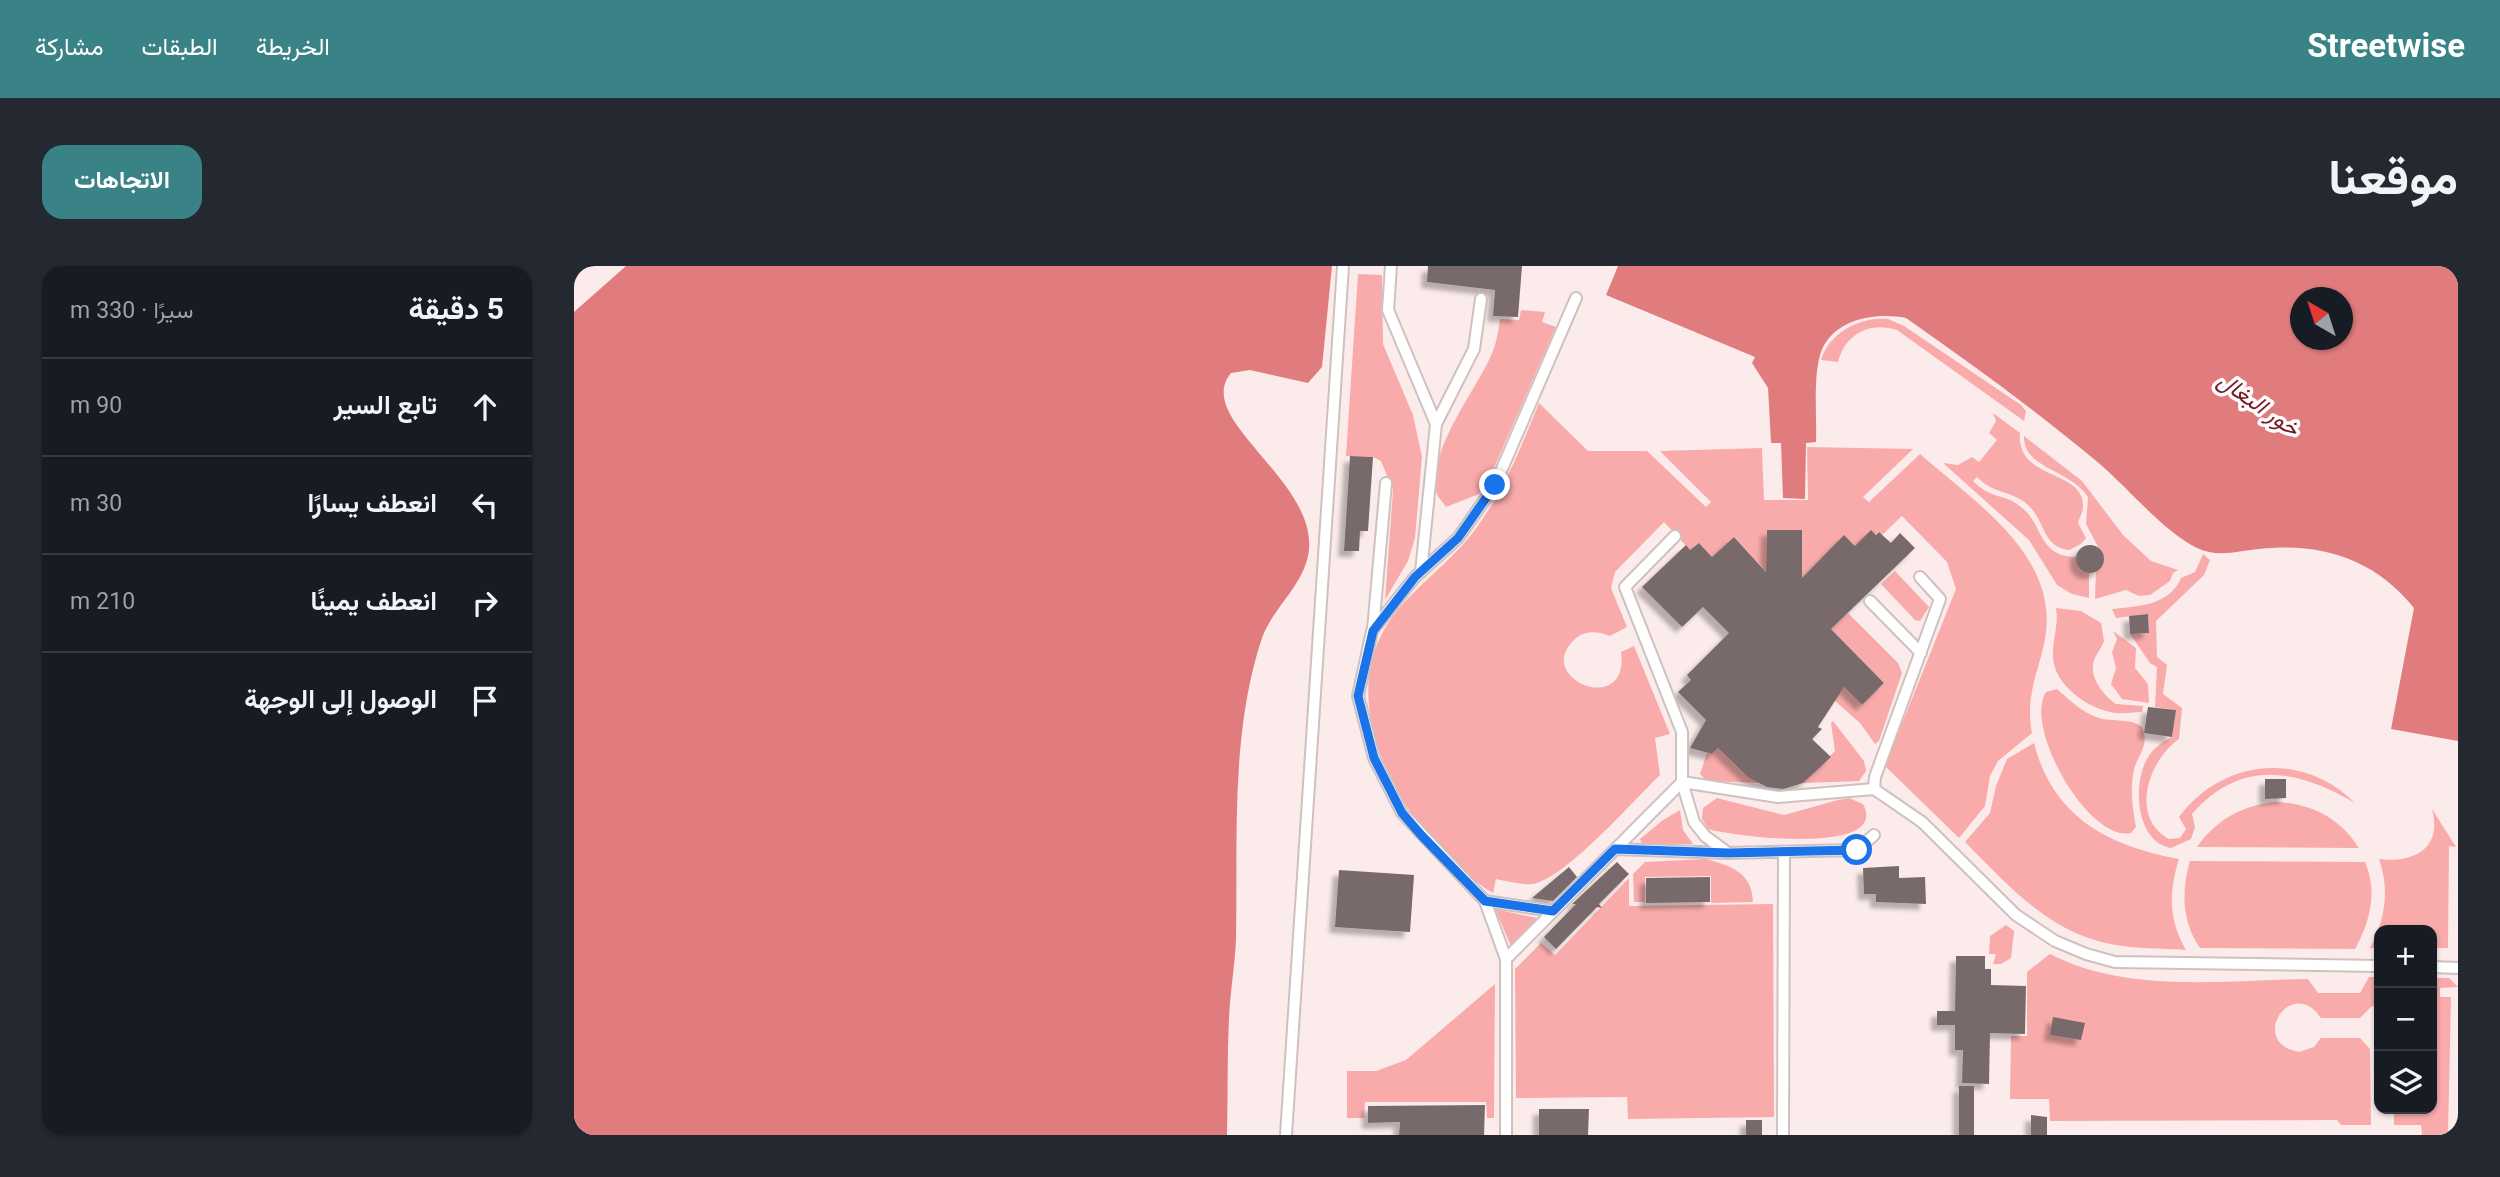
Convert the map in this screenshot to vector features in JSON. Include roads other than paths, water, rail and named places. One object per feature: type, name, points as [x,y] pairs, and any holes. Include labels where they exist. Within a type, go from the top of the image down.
[{"type":"lane","points":[[1286,1135],[1343,266]]},
{"type":"lane","points":[[1391,266],[1388,310],[1436,424]]},
{"type":"lane","points":[[1373,631],[1421,572],[1458,538],[1495,485],[1576,298]]},
{"type":"lane","points":[[1421,572],[1436,424],[1475,349],[1481,299]]},
{"type":"lane","points":[[1386,483],[1373,631],[1358,696],[1374,758],[1402,813],[1485,901],[1506,959],[1506,1135]]},
{"type":"lane","points":[[1675,536],[1625,587],[1682,732],[1682,782],[1694,822],[1705,836],[1728,853]]},
{"type":"lane","points":[[1874,789],[1875,777],[1940,599],[1920,577]]},
{"type":"lane","points":[[1870,601],[1921,653]]},
{"type":"lane","points":[[1682,782],[1778,797],[1874,789],[1922,822],[2016,915],[2055,941],[2115,962],[2374,966]]},
{"type":"lane","points":[[1506,959],[1682,782]]},
{"type":"lane","points":[[1615,849],[1728,853],[1857,850],[1874,835]]},
{"type":"lane","points":[[1783,1135],[1784,852]]},
{"type":"lane","points":[[1485,901],[1553,911]]},
{"type":"lane","points":[[2437,967],[2458,968]]},
{"type":"water","points":[[626,266],[1332,266],[1322,367],[1308,383],[1250,370],[1231,373],[1224,392],[1229,412],[1282,481],[1298,506],[1308,532],[1307,560],[1292,590],[1266,628],[1252,674],[1245,711],[1238,787],[1236,939],[1229,1018],[1227,1135],[574,1135],[574,312]]},
{"type":"water","name":"خور البغال","points":[[1618,266],[2458,266],[2458,741],[2391,729],[2414,608],[2382,577],[2345,558],[2304,548],[2212,553],[2184,541],[2147,510],[2101,465],[2053,426],[1906,318],[1881,316],[1856,321],[1834,333],[1826,343],[1820,355],[1817,376],[1816,442],[1806,443],[1805,499],[1783,498],[1781,443],[1771,443],[1768,388],[1752,363],[1755,357],[1606,295]]}]
